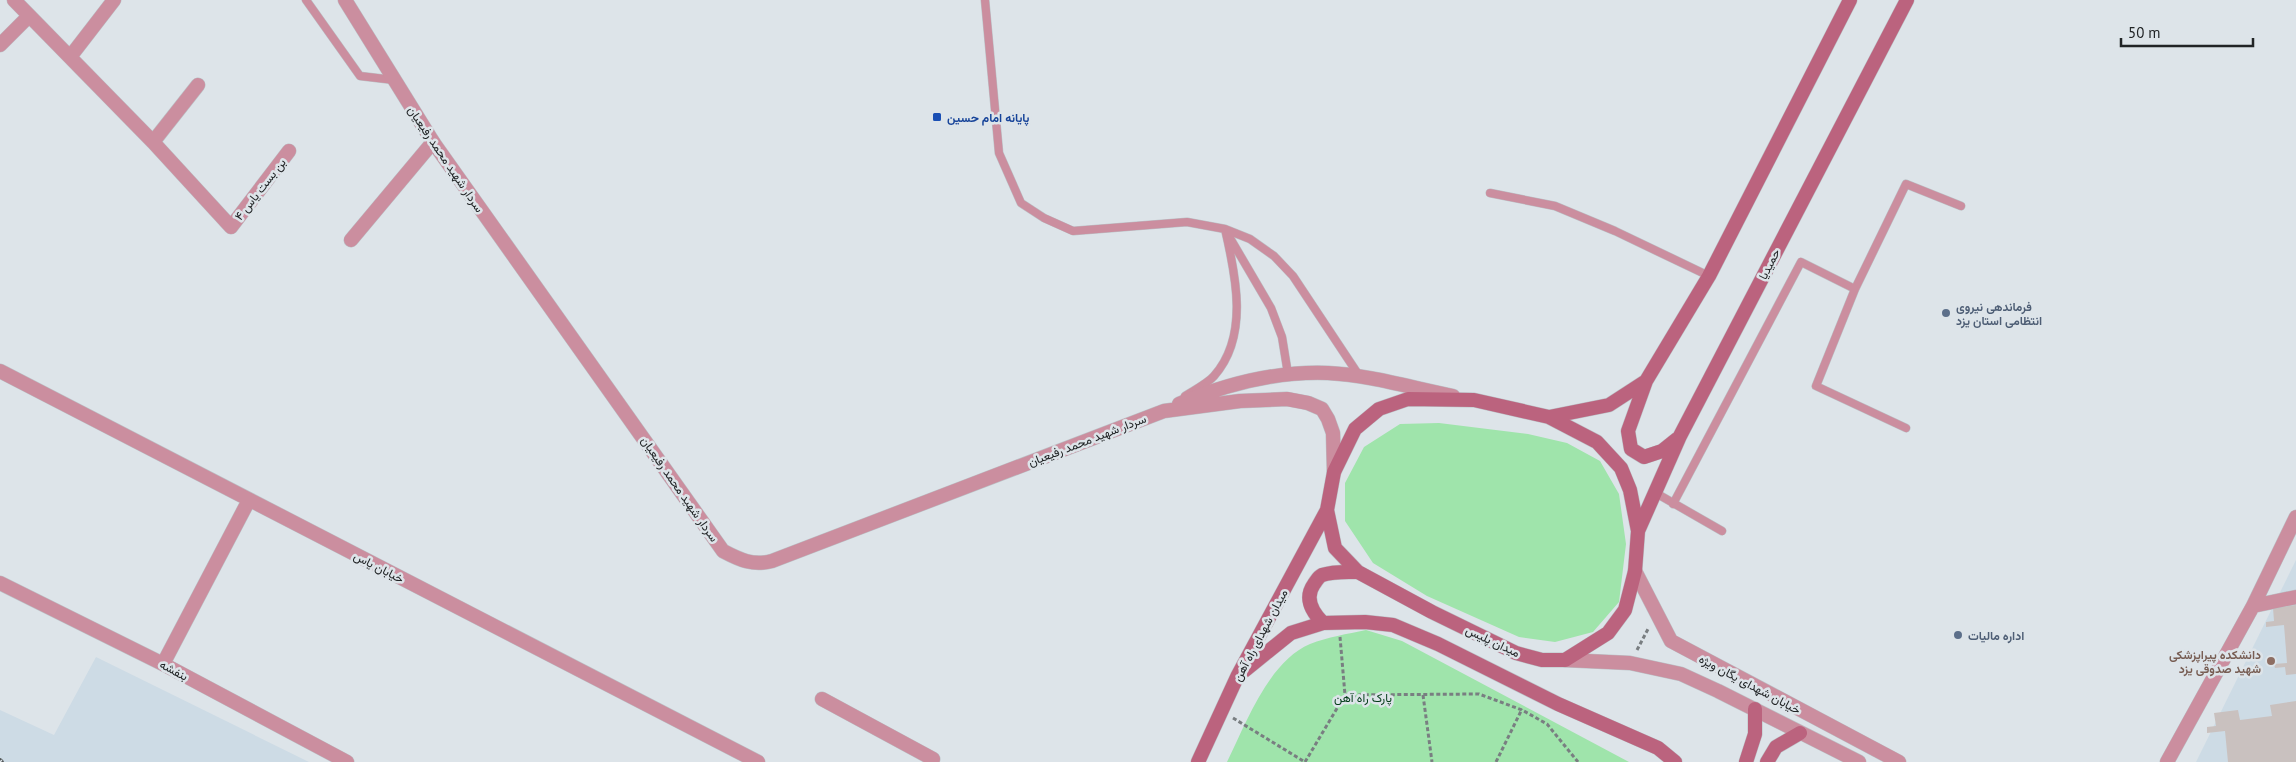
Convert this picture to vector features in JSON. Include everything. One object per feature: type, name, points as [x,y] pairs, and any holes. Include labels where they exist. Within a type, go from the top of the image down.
[{"type":"main road","points":[[1680,436],[1662,451],[1644,457],[1631,449],[1628,430],[1646,381],[1709,276],[1850,0]]},
{"type":"main road","name":"حمیدیا","points":[[1638,531],[1680,436],[1907,0]]},
{"type":"main road","points":[[1549,417],[1609,405],[1646,381]]},
{"type":"main road","name":"میدان پلیس","points":[[1408,399],[1474,400],[1549,417],[1597,442],[1621,468],[1630,490],[1638,531],[1635,572],[1625,610],[1608,633],[1565,660],[1542,660],[1516,652],[1432,612],[1358,572],[1335,548],[1327,510],[1334,472],[1355,429],[1379,408],[1408,399]]},
{"type":"main road","name":"میدان شهدای راه آهن","points":[[1198,762],[1238,675],[1327,510]]},
{"type":"main road","points":[[1323,623],[1315,615],[1309,598],[1312,587],[1320,576],[1333,572],[1358,572]]},
{"type":"main road","points":[[1238,675],[1291,633],[1323,623],[1393,625],[1438,644],[1530,691],[1658,748],[1675,762]]},
{"type":"main road","points":[[1746,762],[1755,734],[1755,710]]},
{"type":"main road","points":[[1767,762],[1776,747],[1800,733]]},
{"type":"street","points":[[14,0],[153,142],[198,85]]},
{"type":"street","points":[[70,57],[114,0]]},
{"type":"street","name":"سردار شهید محمد رفیعیان","points":[[345,0],[433,142],[723,551],[739,560],[759,564],[772,562],[1164,411],[1240,401],[1287,399],[1308,403],[1322,409],[1328,419],[1333,433],[1334,472]]},
{"type":"street","points":[[0,45],[29,16]]},
{"type":"street","name":"بن بست یاس ۴","points":[[153,142],[231,227],[289,151]]},
{"type":"street","points":[[351,240],[433,142]]},
{"type":"street","name":"خیابان یاس","points":[[0,371],[758,762]]},
{"type":"street","points":[[1164,411],[1211,390],[1242,381],[1288,374],[1328,373],[1474,400]]},
{"type":"street","points":[[163,664],[249,500]]},
{"type":"street","points":[[2167,762],[2253,606],[2296,517]]},
{"type":"street","name":"خیابان شهدای یگان ویژه","points":[[1635,572],[1671,641],[1899,762]]},
{"type":"street","name":"بنفشه","points":[[0,583],[163,664],[346,762]]},
{"type":"street","points":[[2253,606],[2296,597]]},
{"type":"street","name":"خیابان شهدای یگان ویژه","points":[[1565,660],[1630,663],[1680,674],[1859,762]]},
{"type":"street","points":[[822,699],[933,759],[932,762]]},
{"type":"lane","points":[[306,0],[360,76],[395,80]]},
{"type":"lane","points":[[985,0],[999,153],[1020,203],[1044,218],[1073,231],[1187,222],[1226,229],[1250,238],[1274,256],[1293,276],[1362,378]]},
{"type":"lane","points":[[1906,428],[1816,386],[1855,289],[1906,184],[1961,206]]},
{"type":"lane","points":[[1490,193],[1555,206],[1615,231],[1709,276]]},
{"type":"lane","points":[[1226,229],[1271,308],[1282,338],[1288,374]]},
{"type":"lane","points":[[1164,411],[1214,377],[1232,346],[1236,326],[1236,275],[1226,229]]},
{"type":"lane","points":[[1673,504],[1800,262],[1855,289]]},
{"type":"lane","points":[[1654,492],[1722,531]]},
{"type":"path","points":[[1630,663],[1656,613]]},
{"type":"path","points":[[1222,711],[1305,762],[1345,695],[1338,622]]},
{"type":"path","points":[[1496,762],[1530,691]]},
{"type":"path","points":[[1345,695],[1479,694],[1522,710],[1547,724],[1578,762]]},
{"type":"path","points":[[1424,695],[1432,762]]},
{"type":"shaded area","name":"دانشکده پیراپزشکی شهید صدوقی یزد","points":[[2296,560],[2296,762],[2196,762]]},
{"type":"shaded area","points":[[96,657],[309,762],[0,762],[0,710],[54,735]]},
{"type":"green space","points":[[1439,423],[1528,434],[1567,443],[1600,461],[1619,494],[1626,544],[1619,602],[1593,632],[1555,642],[1519,637],[1427,596],[1373,563],[1345,521],[1345,483],[1364,447],[1400,424]]},
{"type":"green space","name":"پارک راه آهن","points":[[1366,630],[1402,641],[1629,762],[1227,762],[1260,696],[1270,679],[1282,665],[1295,653],[1310,644]]},
{"type":"building","points":[[2296,605],[2296,674],[2286,675],[2285,667],[2275,668],[2274,664],[2287,663],[2284,625],[2266,627],[2266,622],[2274,621],[2273,608]]},
{"type":"building","points":[[2296,701],[2296,762],[2228,762],[2225,731],[2207,733],[2207,727],[2216,726],[2214,713],[2238,710],[2240,720],[2272,716],[2270,705]]},
{"type":"place","name":"پایانه امام حسین","points":[[937,117]]},
{"type":"place","name":"فرماندهی نیروی انتظامی استان یزد","points":[[1946,313]]},
{"type":"place","name":"اداره مالیات","points":[[1958,635]]},
{"type":"place","name":"دانشکده پیراپزشکی شهید صدوقی یزد","points":[[2271,661]]}]
